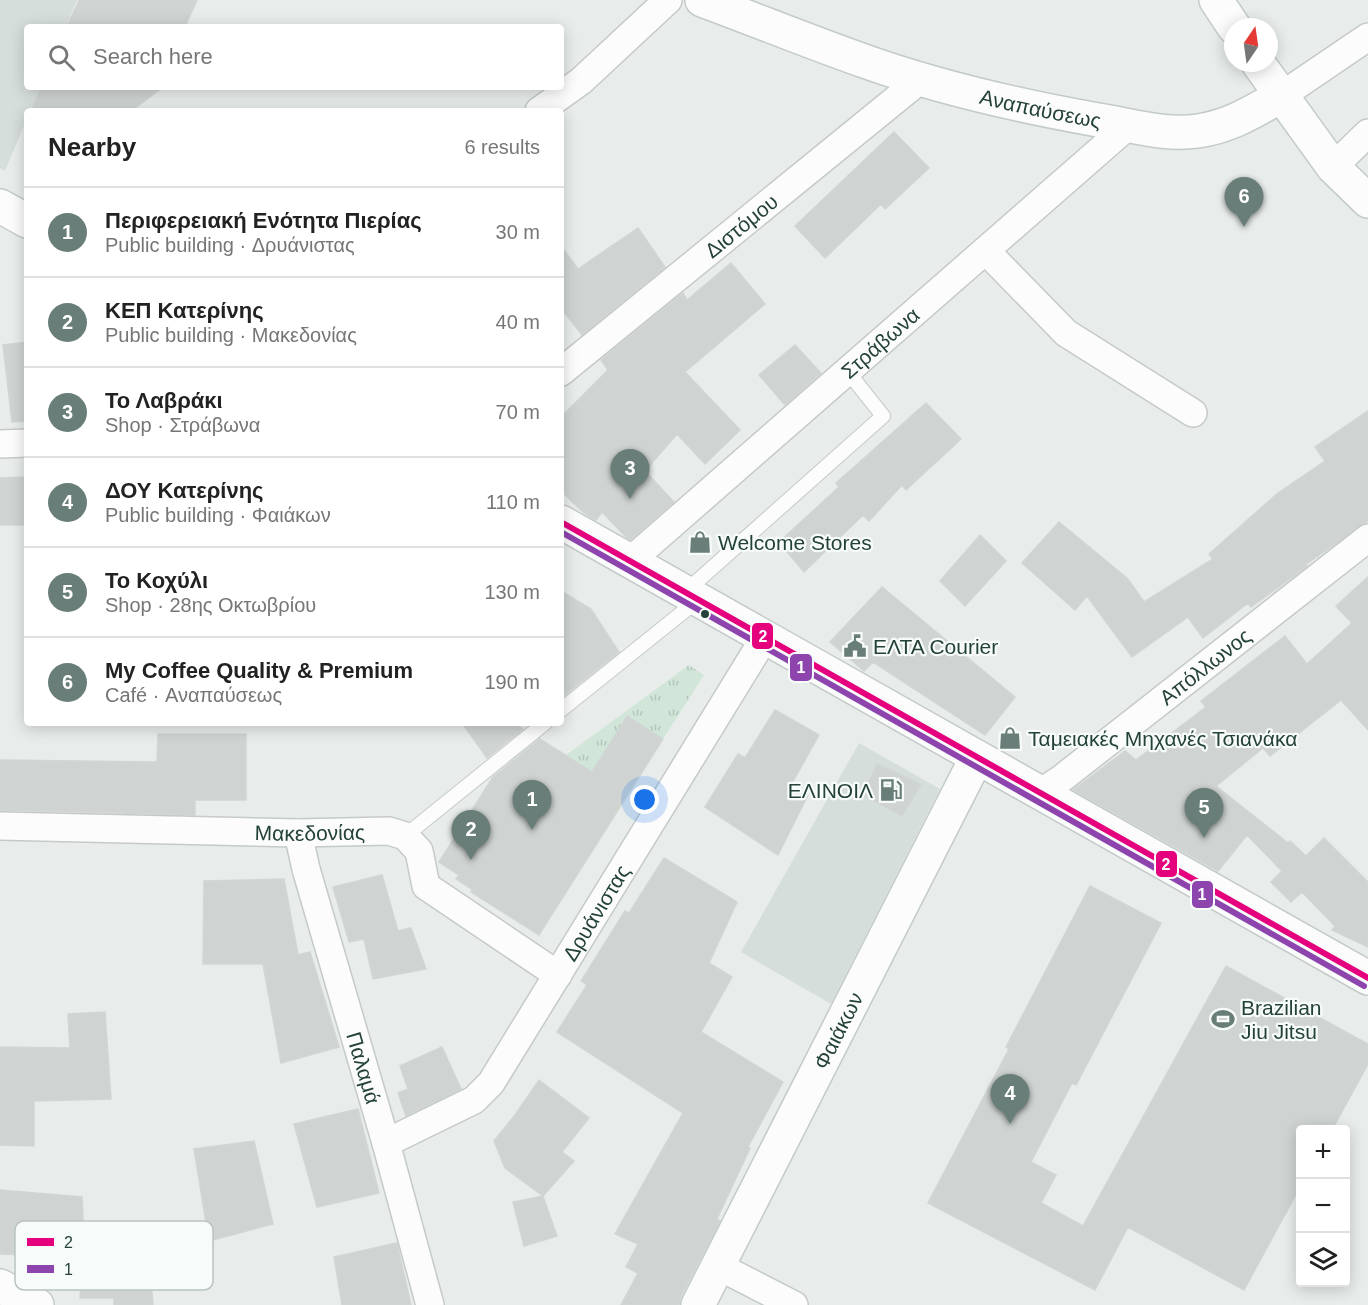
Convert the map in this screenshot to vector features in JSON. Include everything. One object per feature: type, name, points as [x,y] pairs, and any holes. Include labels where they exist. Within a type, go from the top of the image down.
[{"type":"street","points":[[543,108],[581,81],[668,0]]},
{"type":"street","name":"Αναπαύσεως","points":[[702,0],[865,62],[921,79],[1030,108],[1173,132],[1196,132],[1229,124],[1281,96],[1368,37]]},
{"type":"street","points":[[1216,0],[1228,18]]},
{"type":"street","points":[[1264,72],[1333,167],[1368,201]]},
{"type":"street","name":"Διστόμου","points":[[564,370],[921,79]]},
{"type":"street","name":"Στράβωνα","points":[[630,561],[1129,125]]},
{"type":"street","points":[[1333,167],[1368,133]]},
{"type":"street","points":[[0,206],[24,219]]},
{"type":"street","points":[[986,251],[1066,333],[1192,414]]},
{"type":"street","points":[[0,444],[24,443]]},
{"type":"street","points":[[564,524],[1368,978]]},
{"type":"street","name":"Απόλλωνος","points":[[1040,793],[1061,779],[1368,538]]},
{"type":"street","name":"Δρυάνιστας","points":[[387,1143],[474,1100],[491,1083],[765,637]]},
{"type":"street","name":"Φαιάκων","points":[[698,1305],[977,757]]},
{"type":"street","name":"Μακεδονίας","points":[[0,826],[298,833],[389,831],[405,836]]},
{"type":"street","name":"Παλαμά","points":[[298,833],[306,869],[387,1143],[430,1305]]},
{"type":"street","points":[[405,836],[418,850],[426,886],[558,975]]},
{"type":"street","points":[[1334,958],[1368,966]]},
{"type":"street","points":[[718,1266],[794,1305]]},
{"type":"street","points":[[0,1286],[37,1305]]},
{"type":"lane","points":[[564,707],[691,596],[883,416],[848,372]]},
{"type":"lane","points":[[405,836],[541,726]]},
{"type":"shaded area","points":[[0,0],[77,0],[67,24],[24,24],[24,90],[39,90],[31,108],[24,108],[24,125],[5,171],[0,168]]},
{"type":"shaded area","points":[[859,743],[940,789],[831,1004],[741,952]]},
{"type":"green space","points":[[689,665],[704,675],[663,739],[627,716],[592,772],[566,755]]},
{"type":"building","points":[[79,0],[197,0],[186,24],[68,24]]},
{"type":"building","points":[[40,90],[159,90],[135,108],[32,108]]},
{"type":"building","points":[[894,132],[929,168],[885,209],[881,204],[825,258],[795,226]]},
{"type":"building","points":[[638,228],[665,267],[582,335],[564,312],[564,250],[578,269]]},
{"type":"building","points":[[731,263],[765,304],[685,372],[740,430],[705,464],[677,434],[645,471],[674,502],[630,540],[602,512],[596,520],[584,513],[564,494],[564,414],[608,370],[601,360],[683,293],[687,300]]},
{"type":"building","points":[[24,342],[24,421],[12,422],[3,345]]},
{"type":"building","points":[[795,345],[821,373],[785,405],[759,375]]},
{"type":"building","points":[[926,403],[961,439],[906,490],[902,485],[869,521],[863,515],[804,572],[779,542],[839,487],[836,483]]},
{"type":"building","points":[[1368,411],[1368,521],[1305,565],[1307,566],[1251,607],[1248,603],[1203,638],[1188,617],[1132,657],[1087,596],[1075,610],[1022,563],[1059,522],[1128,579],[1144,602],[1213,559],[1209,554],[1278,493],[1325,461],[1315,447]]},
{"type":"building","points":[[24,477],[24,525],[0,525],[0,478]]},
{"type":"building","points":[[980,535],[1006,561],[965,606],[940,581]]},
{"type":"building","points":[[1368,577],[1368,730],[1341,700],[1270,756],[1263,748],[1216,786],[1288,843],[1290,841],[1306,856],[1324,838],[1368,882],[1368,947],[1332,930],[1335,926],[1302,892],[1291,902],[1271,882],[1282,871],[1247,835],[1218,871],[1073,790],[1125,751],[1136,760],[1206,707],[1201,701],[1285,636],[1307,664],[1352,623],[1336,606]]},
{"type":"building","points":[[882,587],[1015,697],[985,735],[873,662],[864,671],[830,642]]},
{"type":"building","points":[[564,593],[591,609],[619,652],[564,696]]},
{"type":"building","points":[[775,710],[819,735],[791,785],[808,795],[778,855],[705,807],[738,754],[745,758]]},
{"type":"building","points":[[627,716],[663,739],[539,935],[471,892],[472,889],[456,879],[459,875],[439,862],[493,777],[540,739],[592,772]]},
{"type":"building","points":[[464,726],[518,726],[523,729],[487,758]]},
{"type":"building","points":[[158,734],[246,734],[246,800],[195,800],[195,815],[0,810],[0,760],[157,762]]},
{"type":"building","name":"ΕΛΙΝΟΙΛ","points":[[877,764],[921,784],[902,816],[863,795]]},
{"type":"building","points":[[664,858],[737,902],[709,963],[732,977],[701,1032],[783,1082],[748,1147],[750,1148],[717,1219],[720,1221],[681,1296],[679,1305],[621,1305],[638,1273],[626,1267],[638,1244],[615,1234],[683,1113],[557,1032],[587,985],[581,981],[625,911],[629,913]]},
{"type":"building","points":[[382,875],[398,931],[411,928],[426,969],[373,979],[364,939],[349,942],[333,887]]},
{"type":"building","points":[[284,879],[298,955],[310,952],[339,1047],[281,1063],[263,964],[203,964],[204,881]]},
{"type":"building","points":[[1090,886],[1161,923],[1076,1085],[1072,1083],[1031,1162],[1056,1175],[1041,1203],[1083,1226],[1226,966],[1368,1044],[1368,1064],[1335,1125],[1296,1125],[1296,1194],[1244,1290],[1128,1227],[1095,1290],[928,1203],[1009,1049],[1006,1047]]},
{"type":"building","points":[[105,1012],[111,1099],[34,1101],[34,1146],[0,1145],[0,1047],[70,1048],[68,1014]]},
{"type":"building","points":[[442,1047],[461,1089],[406,1116],[398,1093],[408,1089],[400,1066]]},
{"type":"building","points":[[539,1080],[589,1118],[562,1152],[574,1161],[543,1196],[505,1168],[494,1141]]},
{"type":"building","points":[[358,1109],[379,1193],[317,1207],[294,1124]]},
{"type":"building","points":[[254,1141],[273,1224],[213,1240],[213,1221],[206,1221],[194,1149]]},
{"type":"building","points":[[0,1190],[82,1197],[83,1221],[15,1221],[15,1254],[0,1254]]},
{"type":"building","points":[[543,1196],[557,1236],[524,1246],[513,1202]]},
{"type":"building","points":[[397,1243],[411,1305],[342,1305],[334,1257]]},
{"type":"building","points":[[81,1290],[152,1290],[153,1305],[114,1305],[114,1298],[80,1298]]},
{"type":"transit line","name":"2","points":[[564,524],[1368,978]]},
{"type":"transit line","name":"1","points":[[564,534],[1364,986]]},
{"type":"place","name":"My Coffee Quality & Premium","points":[[1244,227]]},
{"type":"place","name":"Το Λαβράκι","points":[[630,499]]},
{"type":"place","name":"Welcome Stores","points":[[700,542]]},
{"type":"place","name":"ΕΛΤΑ Courier","points":[[855,646]]},
{"type":"place","name":"Ταμειακές Μηχανές Τσιανάκα","points":[[1010,738]]},
{"type":"place","name":"ΕΛΙΝΟΙΛ","points":[[891,790]]},
{"type":"place","name":"Περιφερειακή Ενότητα Πιερίας","points":[[532,830]]},
{"type":"place","name":"Το Κοχύλι","points":[[1204,838]]},
{"type":"place","name":"ΚΕΠ Κατερίνης","points":[[471,860]]},
{"type":"place","name":"Brazilian Jiu Jitsu","points":[[1223,1019]]},
{"type":"place","name":"ΔΟΥ Κατερίνης","points":[[1010,1124]]}]
